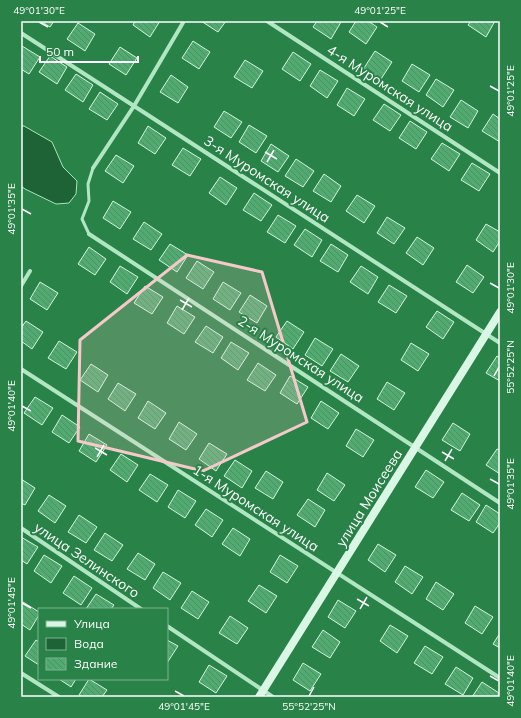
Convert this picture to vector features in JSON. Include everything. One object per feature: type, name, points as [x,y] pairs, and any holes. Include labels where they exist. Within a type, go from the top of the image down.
[{"type":"street","points":[[93,168],[134,106],[184,21]]},
{"type":"street","name":"4-я Муромская улица","points":[[267,21],[500,173]]},
{"type":"street","name":"3-я Муромская улица","points":[[21,33],[500,343]]},
{"type":"street","name":"2-я Муромская улица","points":[[89,234],[500,503]]},
{"type":"street","points":[[21,286],[30,270]]},
{"type":"street","name":"улица Моисеева","points":[[261,694],[500,312]]},
{"type":"street","name":"1-я Муромская улица","points":[[21,369],[500,678]]},
{"type":"street","name":"улица Зелинского","points":[[21,528],[140,608]]},
{"type":"street","points":[[168,627],[261,694],[273,697]]},
{"type":"street","points":[[21,673],[59,697]]},
{"type":"lane","points":[[89,234],[82,219],[89,201],[88,184],[93,168]]},
{"type":"highlighted area","points":[[187,255],[262,272],[307,422],[203,471],[78,441],[80,340]]},
{"type":"water","points":[[21,126],[24,126],[52,142],[63,167],[77,181],[76,194],[69,203],[56,204],[21,186]]},
{"type":"building","points":[[40,21],[54,21],[50,27]]},
{"type":"building","points":[[135,21],[160,21],[150,37],[133,25]]},
{"type":"building","points":[[201,21],[226,21],[218,32]]},
{"type":"building","points":[[317,21],[341,22],[331,39],[313,27]]},
{"type":"building","points":[[356,21],[368,21],[377,27],[366,44],[349,32]]},
{"type":"building","points":[[471,21],[495,21],[486,37],[468,25]]},
{"type":"building","points":[[78,23],[95,34],[85,51],[67,39]]},
{"type":"building","points":[[193,41],[210,52],[199,69],[182,58]]},
{"type":"building","points":[[22,46],[40,57],[29,74],[21,69]]},
{"type":"building","points":[[120,47],[137,58],[126,75],[109,64]]},
{"type":"building","points":[[375,51],[392,62],[381,79],[364,68]]},
{"type":"building","points":[[293,52],[311,64],[300,81],[282,69]]},
{"type":"building","points":[[50,56],[67,67],[57,84],[39,72]]},
{"type":"building","points":[[245,60],[263,71],[252,88],[234,77]]},
{"type":"building","points":[[412,64],[430,75],[419,92],[402,81]]},
{"type":"building","points":[[320,70],[338,81],[327,98],[310,86]]},
{"type":"building","points":[[76,74],[93,85],[83,102],[65,90]]},
{"type":"building","points":[[171,75],[188,87],[178,103],[160,92]]},
{"type":"building","points":[[436,79],[454,90],[443,107],[426,95]]},
{"type":"building","points":[[347,88],[365,99],[354,116],[337,105]]},
{"type":"building","points":[[100,92],[118,104],[107,120],[89,109]]},
{"type":"building","points":[[461,100],[478,111],[468,128],[450,117]]},
{"type":"building","points":[[384,104],[401,115],[390,131],[373,120]]},
{"type":"building","points":[[224,111],[242,122],[231,138],[214,127]]},
{"type":"building","points":[[493,114],[500,119],[500,142],[482,131]]},
{"type":"building","points":[[410,121],[427,132],[416,149],[399,138]]},
{"type":"building","points":[[249,125],[267,136],[256,153],[239,142]]},
{"type":"building","points":[[148,126],[166,138],[155,154],[138,143]]},
{"type":"building","points":[[442,143],[460,154],[449,171],[431,159]]},
{"type":"building","points":[[271,144],[289,156],[278,172],[261,161]]},
{"type":"building","points":[[183,148],[201,159],[190,176],[172,165]]},
{"type":"building","points":[[116,155],[134,166],[123,183],[105,171]]},
{"type":"building","points":[[296,159],[314,171],[303,187],[285,176]]},
{"type":"building","points":[[472,163],[490,174],[479,191],[461,180]]},
{"type":"building","points":[[324,174],[341,186],[331,202],[313,191]]},
{"type":"building","points":[[220,177],[237,188],[226,205],[209,193]]},
{"type":"building","points":[[254,193],[272,205],[261,221],[243,210]]},
{"type":"building","points":[[357,195],[375,206],[364,223],[346,211]]},
{"type":"building","points":[[113,201],[131,212],[120,229],[103,218]]},
{"type":"building","points":[[278,215],[296,226],[285,243],[267,232]]},
{"type":"building","points":[[387,217],[405,228],[394,244],[377,233]]},
{"type":"building","points":[[144,222],[162,234],[151,250],[133,239]]},
{"type":"building","points":[[486,224],[500,232],[500,241],[493,252],[476,240]]},
{"type":"building","points":[[305,229],[322,240],[312,257],[294,245]]},
{"type":"building","points":[[417,237],[434,248],[423,265],[406,253]]},
{"type":"building","points":[[170,244],[188,255],[177,272],[159,260]]},
{"type":"building","points":[[331,244],[348,255],[338,272],[320,261]]},
{"type":"building","points":[[89,247],[106,259],[95,275],[78,264]]},
{"type":"building","points":[[197,261],[214,272],[203,289],[186,278]]},
{"type":"building","points":[[467,265],[484,277],[473,293],[456,282]]},
{"type":"building","points":[[120,266],[138,277],[127,294],[110,282]]},
{"type":"building","points":[[361,266],[378,277],[368,294],[350,282]]},
{"type":"building","points":[[40,282],[58,293],[47,310],[30,299]]},
{"type":"building","points":[[223,282],[241,293],[230,310],[213,299]]},
{"type":"building","points":[[389,285],[407,296],[396,313],[378,302]]},
{"type":"building","points":[[145,286],[163,297],[152,314],[134,303]]},
{"type":"building","points":[[250,295],[267,306],[257,323],[239,312]]},
{"type":"building","points":[[177,306],[195,317],[184,334],[167,323]]},
{"type":"building","points":[[437,311],[454,322],[443,339],[426,327]]},
{"type":"building","points":[[26,321],[43,332],[32,349],[21,341],[21,328]]},
{"type":"building","points":[[287,321],[304,332],[293,349],[276,337]]},
{"type":"building","points":[[206,326],[223,337],[213,353],[195,342]]},
{"type":"building","points":[[315,338],[333,349],[322,366],[305,355]]},
{"type":"building","points":[[59,341],[77,352],[66,369],[48,358]]},
{"type":"building","points":[[231,342],[249,353],[238,370],[221,358]]},
{"type":"building","points":[[411,343],[429,354],[418,371],[401,360]]},
{"type":"building","points":[[341,354],[359,366],[348,382],[330,371]]},
{"type":"building","points":[[497,356],[500,358],[500,381],[486,373]]},
{"type":"building","points":[[258,363],[276,375],[265,391],[247,380]]},
{"type":"building","points":[[91,364],[108,375],[98,392],[80,380]]},
{"type":"building","points":[[290,376],[308,387],[297,404],[280,393]]},
{"type":"building","points":[[387,382],[405,393],[394,410],[377,399]]},
{"type":"building","points":[[118,383],[136,394],[125,411],[108,399]]},
{"type":"building","points":[[35,397],[53,408],[42,425],[24,413]]},
{"type":"building","points":[[148,401],[166,413],[155,429],[138,418]]},
{"type":"building","points":[[321,401],[339,413],[328,429],[311,418]]},
{"type":"building","points":[[62,415],[80,427],[69,443],[52,432]]},
{"type":"building","points":[[179,422],[197,434],[186,450],[169,439]]},
{"type":"building","points":[[453,423],[470,434],[460,451],[442,440]]},
{"type":"building","points":[[356,429],[374,440],[363,457],[346,446]]},
{"type":"building","points":[[89,434],[107,445],[96,462],[79,451]]},
{"type":"building","points":[[209,443],[227,454],[216,471],[199,459]]},
{"type":"building","points":[[497,449],[500,450],[500,474],[486,465]]},
{"type":"building","points":[[121,454],[138,465],[127,482],[110,470]]},
{"type":"building","points":[[235,460],[252,471],[242,488],[224,476]]},
{"type":"building","points":[[426,470],[444,482],[433,498],[415,487]]},
{"type":"building","points":[[266,471],[283,482],[273,499],[255,488]]},
{"type":"building","points":[[327,473],[345,485],[334,501],[317,490]]},
{"type":"building","points":[[150,474],[168,485],[157,502],[139,490]]},
{"type":"building","points":[[21,479],[35,488],[25,505],[21,503]]},
{"type":"building","points":[[178,490],[196,501],[185,518],[168,507]]},
{"type":"building","points":[[462,493],[480,505],[469,521],[451,510]]},
{"type":"building","points":[[49,495],[66,506],[55,523],[38,511]]},
{"type":"building","points":[[308,499],[325,510],[315,527],[297,515]]},
{"type":"building","points":[[486,505],[500,514],[500,523],[493,533],[476,522]]},
{"type":"building","points":[[206,509],[223,520],[212,537],[195,525]]},
{"type":"building","points":[[79,515],[97,527],[86,543],[68,532]]},
{"type":"building","points":[[233,528],[250,539],[240,556],[222,544]]},
{"type":"building","points":[[105,533],[123,545],[112,561],[94,550]]},
{"type":"building","points":[[21,537],[38,547],[27,564],[21,560]]},
{"type":"building","points":[[378,544],[396,555],[385,572],[368,560]]},
{"type":"building","points":[[138,553],[155,564],[145,580],[127,569]]},
{"type":"building","points":[[44,555],[62,566],[51,583],[34,571]]},
{"type":"building","points":[[280,555],[298,566],[287,583],[270,572]]},
{"type":"building","points":[[405,566],[423,577],[412,594],[395,582]]},
{"type":"building","points":[[163,572],[181,583],[170,600],[153,588]]},
{"type":"building","points":[[74,576],[92,588],[81,605],[63,593]]},
{"type":"building","points":[[436,582],[454,594],[443,610],[426,599]]},
{"type":"building","points":[[259,585],[277,596],[266,613],[248,601]]},
{"type":"building","points":[[192,591],[209,602],[198,619],[181,608]]},
{"type":"building","points":[[96,594],[114,605],[112,608],[87,608]]},
{"type":"building","points":[[338,600],[356,611],[345,628],[328,617]]},
{"type":"building","points":[[23,602],[38,611],[38,617],[30,630],[21,624],[21,605]]},
{"type":"building","points":[[475,606],[493,617],[482,634],[465,623]]},
{"type":"building","points":[[230,616],[248,628],[237,644],[219,633]]},
{"type":"building","points":[[390,625],[408,636],[397,653],[380,641]]},
{"type":"building","points":[[323,630],[340,642],[330,658],[312,647]]},
{"type":"building","points":[[500,633],[500,648],[493,644]]},
{"type":"building","points":[[36,640],[38,641],[38,664],[25,656]]},
{"type":"building","points":[[168,641],[178,646],[168,661]]},
{"type":"building","points":[[425,646],[443,657],[432,674],[414,663]]},
{"type":"building","points":[[303,663],[321,674],[310,691],[293,680]]},
{"type":"building","points":[[209,665],[227,676],[216,693],[199,682]]},
{"type":"building","points":[[456,667],[473,678],[463,695],[445,684]]},
{"type":"building","points":[[60,680],[75,680],[71,687]]},
{"type":"building","points":[[88,680],[107,690],[102,697],[82,697],[79,695]]},
{"type":"building","points":[[482,682],[499,693],[497,697],[472,697]]}]
